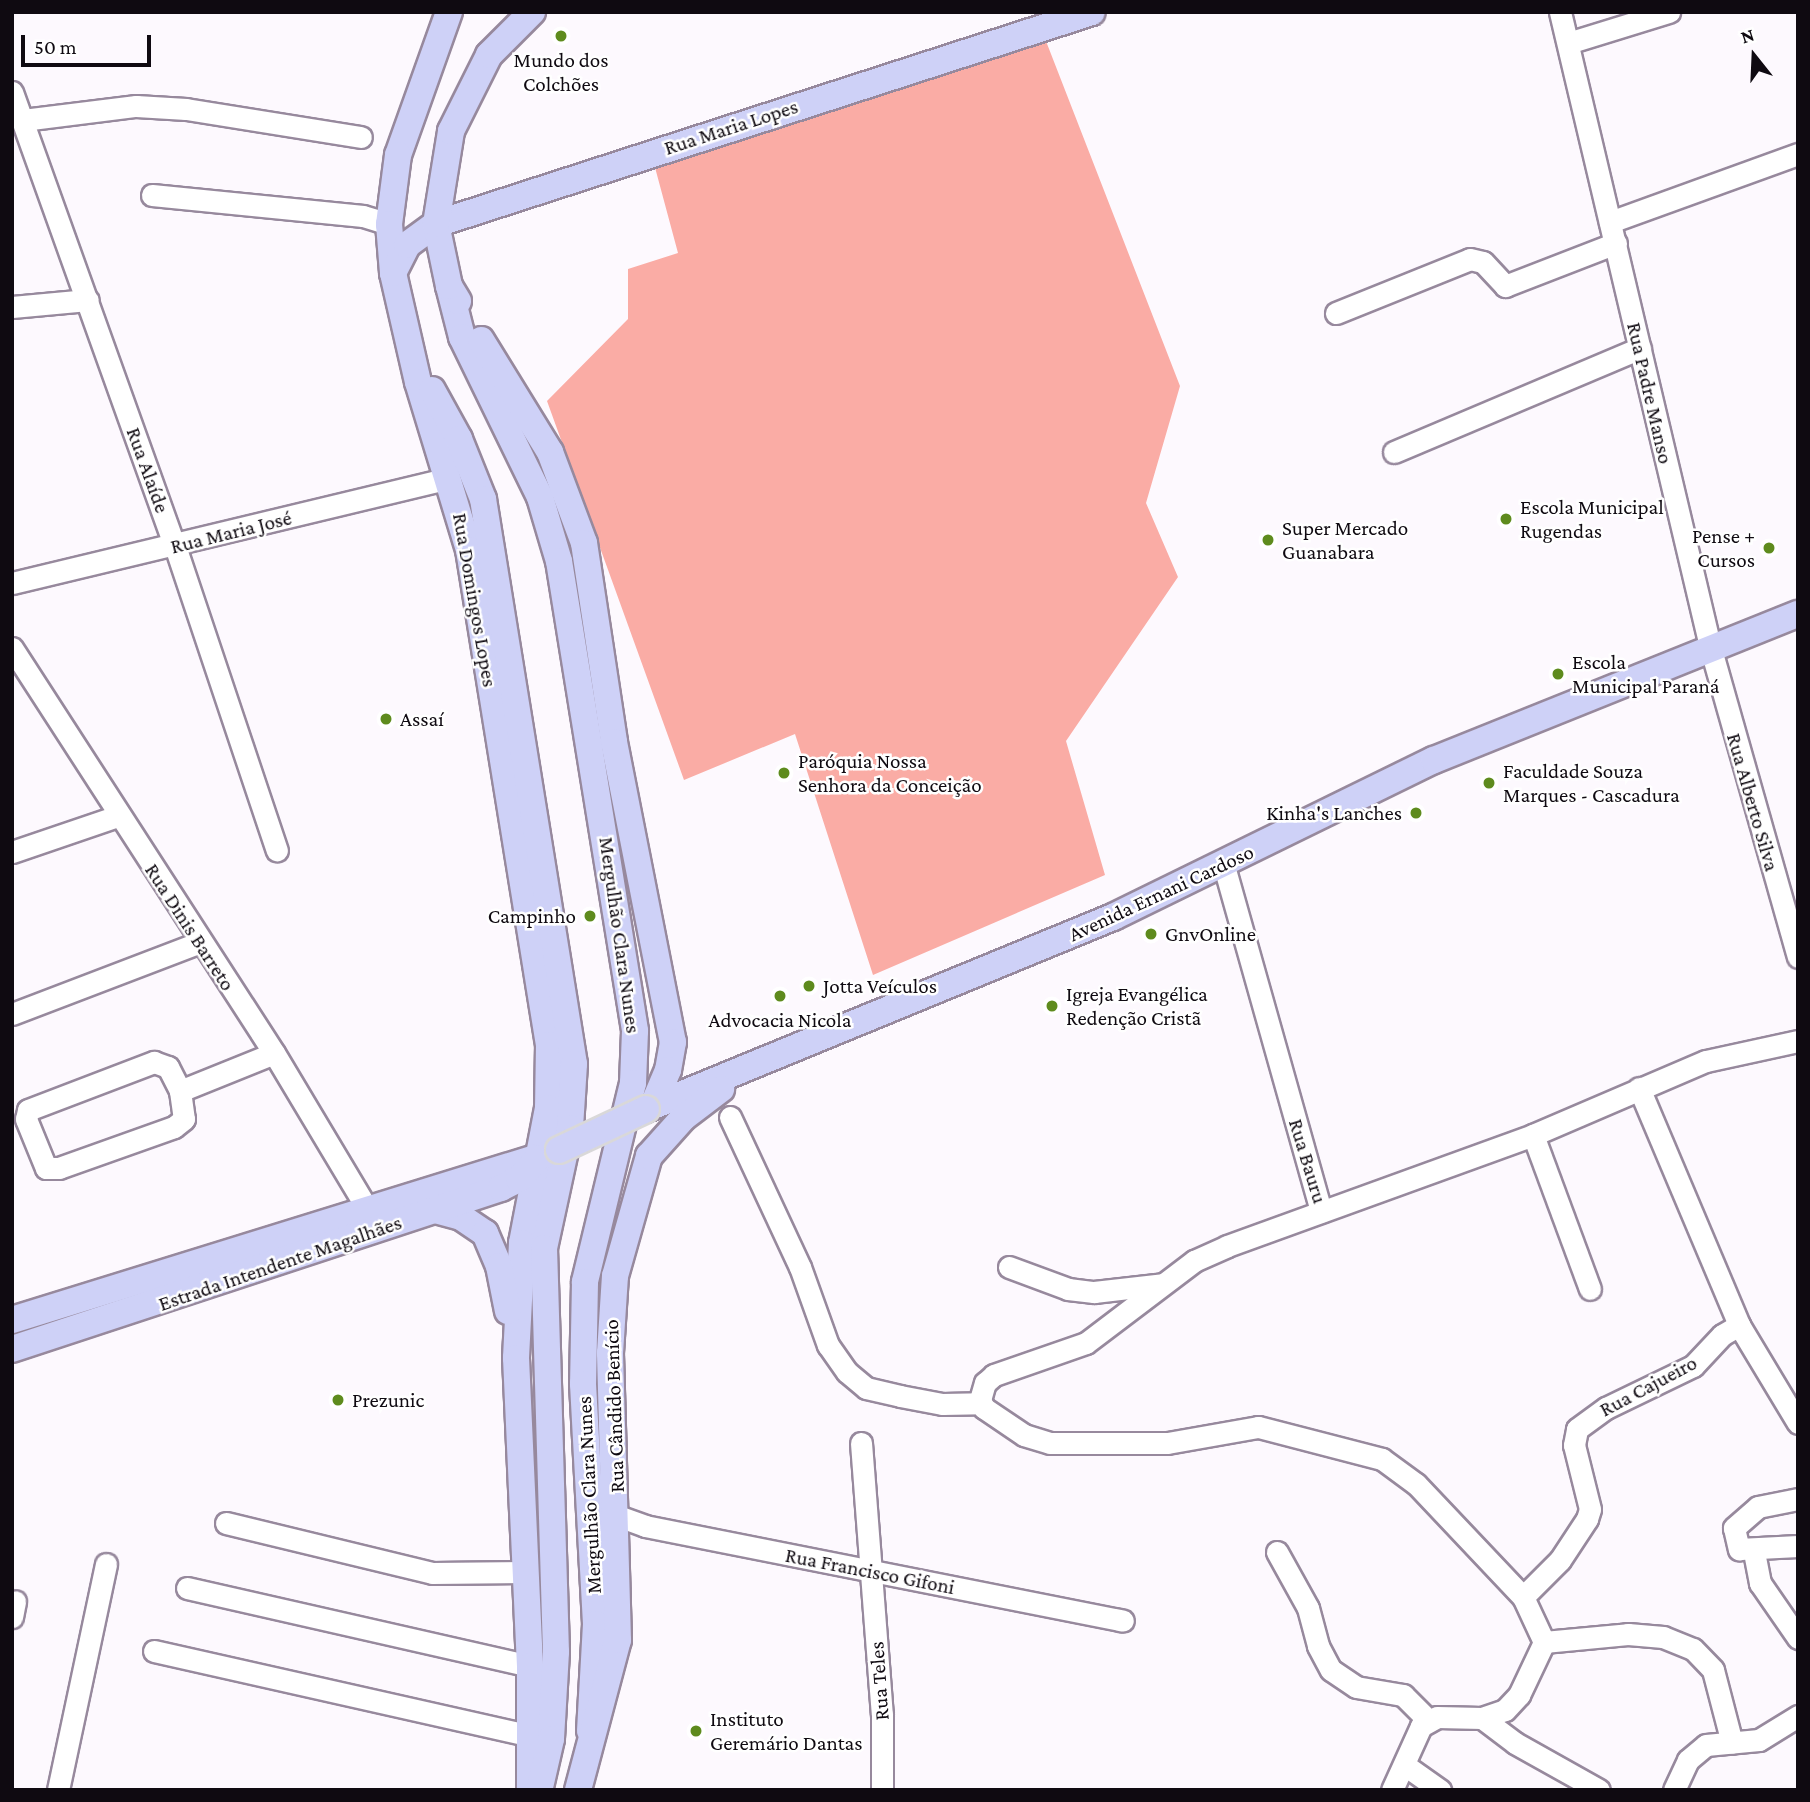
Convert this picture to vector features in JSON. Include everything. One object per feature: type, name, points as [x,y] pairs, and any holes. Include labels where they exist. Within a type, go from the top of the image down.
[{"type":"main road","name":"Rua Domingos Lopes","points":[[449,12],[398,155],[389,224],[393,273],[469,550],[549,1045],[548,1154]]},
{"type":"main road","name":"Rua Maria Lopes","points":[[393,273],[407,246],[436,225],[1092,12]]},
{"type":"main road","points":[[531,13],[489,55],[462,101],[443,164],[436,225],[449,286],[550,452],[584,543],[614,743],[673,1042],[668,1070],[650,1107]]},
{"type":"main road","name":"Mergulhão Clara Nunes","points":[[449,286],[466,345],[535,486],[559,561],[635,1031],[633,1083],[585,1282],[583,1384],[596,1637],[590,1731]]},
{"type":"main road","name":"Mergulhão Clara Nunes","points":[[415,361],[446,411],[483,499],[573,1065],[570,1128],[544,1248],[556,1652],[551,1739],[539,1790]]},
{"type":"main road","name":"Avenida Ernani Cardoso","points":[[548,1154],[650,1107],[1114,917],[1224,866],[1434,760],[1710,646],[1798,614]]},
{"type":"main road","name":"Rua Cândido Benício","points":[[578,1790],[590,1731],[618,1640],[618,1516],[610,1305],[637,1186],[649,1156],[668,1133],[750,1068]]},
{"type":"main road","points":[[530,1790],[530,1666],[516,1358],[522,1243],[548,1154]]},
{"type":"main road","name":"Estrada Intendente Magalhães","points":[[12,1320],[366,1207],[548,1154]]},
{"type":"main road","name":"Estrada Intendente Magalhães","points":[[12,1349],[435,1210],[519,1179],[548,1154]]},
{"type":"main road","points":[[435,1210],[478,1226],[493,1247],[516,1358]]},
{"type":"street","name":"Rua Padre Manso","points":[[1560,12],[1710,646]]},
{"type":"street","points":[[1568,43],[1668,12]]},
{"type":"street","name":"Rua Alaíde","points":[[12,92],[175,546],[277,850]]},
{"type":"street","points":[[23,120],[106,108],[149,107],[361,137]]},
{"type":"street","points":[[1610,222],[1798,154]]},
{"type":"street","points":[[152,195],[363,216],[389,224]]},
{"type":"street","points":[[1336,313],[1470,259],[1483,262],[1498,284],[1508,286],[1616,243]]},
{"type":"street","points":[[12,307],[88,300]]},
{"type":"street","points":[[1394,452],[1640,348]]},
{"type":"street","name":"Rua Maria José","points":[[12,583],[175,546],[449,478]]},
{"type":"street","name":"Rua Alberto Silva","points":[[1710,646],[1793,925],[1798,957]]},
{"type":"street","name":"Rua Dinis Barreto","points":[[12,648],[198,943],[274,1053],[366,1207]]},
{"type":"street","points":[[12,852],[118,816]]},
{"type":"street","name":"Rua Bauru","points":[[1224,866],[1321,1212],[1533,1135],[1639,1088],[1729,1054],[1798,1041]]},
{"type":"street","points":[[12,1014],[198,943]]},
{"type":"street","points":[[180,1091],[274,1053]]},
{"type":"street","points":[[154,1062],[168,1067],[180,1091],[185,1113],[180,1123],[53,1170],[43,1164],[26,1119],[34,1105],[154,1062]]},
{"type":"street","points":[[1639,1088],[1739,1325],[1798,1423]]},
{"type":"street","points":[[730,1117],[800,1267],[828,1345],[847,1373],[866,1388],[942,1404],[981,1403],[1024,1435],[1050,1443],[1167,1443],[1258,1427],[1382,1460],[1416,1484],[1523,1597],[1544,1642]]},
{"type":"street","points":[[1533,1135],[1590,1289]]},
{"type":"street","points":[[981,1403],[989,1378],[1086,1343],[1194,1261],[1227,1246],[1321,1212]]},
{"type":"street","points":[[1009,1267],[1068,1289],[1094,1292],[1163,1283]]},
{"type":"street","name":"Rua Cajueiro","points":[[1523,1597],[1560,1560],[1587,1519],[1590,1509],[1574,1445],[1577,1429],[1606,1408],[1693,1366],[1722,1335],[1739,1325]]},
{"type":"street","name":"Rua Teles","points":[[862,1443],[882,1714],[882,1790]]},
{"type":"street","points":[[1798,1499],[1758,1507],[1736,1522],[1737,1548],[1754,1552],[1798,1546]]},
{"type":"street","name":"Rua Francisco Gifoni","points":[[618,1516],[645,1526],[1123,1621]]},
{"type":"street","points":[[226,1523],[432,1573],[526,1572]]},
{"type":"street","points":[[1277,1552],[1308,1608],[1318,1646],[1331,1670],[1356,1687],[1403,1695],[1428,1720]]},
{"type":"street","points":[[1754,1552],[1760,1583],[1798,1638]]},
{"type":"street","points":[[58,1790],[106,1564]]},
{"type":"street","points":[[187,1588],[530,1666]]},
{"type":"street","points":[[1544,1642],[1628,1634],[1663,1637],[1693,1649],[1713,1670],[1732,1743]]},
{"type":"street","points":[[1392,1790],[1406,1766],[1416,1733],[1428,1720],[1482,1718],[1505,1710],[1519,1695],[1544,1642]]},
{"type":"street","points":[[155,1651],[531,1736]]},
{"type":"street","points":[[1674,1790],[1688,1760],[1699,1749],[1712,1743],[1759,1740],[1798,1716]]},
{"type":"street","points":[[1482,1718],[1514,1743],[1599,1790]]},
{"type":"street","points":[[1406,1766],[1440,1790]]},
{"type":"shaded area","points":[[1044,36],[1180,386],[1146,503],[1178,577],[1066,741],[1105,875],[873,975],[795,734],[684,780],[547,401],[628,319],[628,269],[678,253],[653,160]]},
{"type":"place","name":"Mundo dos Colchões","points":[[561,36]]},
{"type":"place","name":"Escola Municipal Rugendas","points":[[1506,519]]},
{"type":"place","name":"Super Mercado Guanabara","points":[[1268,540]]},
{"type":"place","name":"Pense + Cursos","points":[[1769,548]]},
{"type":"place","name":"Escola Municipal Paraná","points":[[1558,674]]},
{"type":"place","name":"Assaí","points":[[386,719]]},
{"type":"place","name":"Paróquia Nossa Senhora da Conceição","points":[[784,773]]},
{"type":"place","name":"Faculdade Souza Marques - Cascadura","points":[[1489,783]]},
{"type":"place","name":"Kinha's Lanches","points":[[1416,813]]},
{"type":"place","name":"Campinho","points":[[590,916]]},
{"type":"place","name":"GnvOnline","points":[[1151,934]]},
{"type":"place","name":"Jotta Veículos","points":[[809,986]]},
{"type":"place","name":"Advocacia Nicola","points":[[780,996]]},
{"type":"place","name":"Igreja Evangélica Redenção Cristã","points":[[1052,1006]]},
{"type":"place","name":"Prezunic","points":[[338,1400]]},
{"type":"place","name":"Instituto Geremário Dantas","points":[[696,1731]]}]
